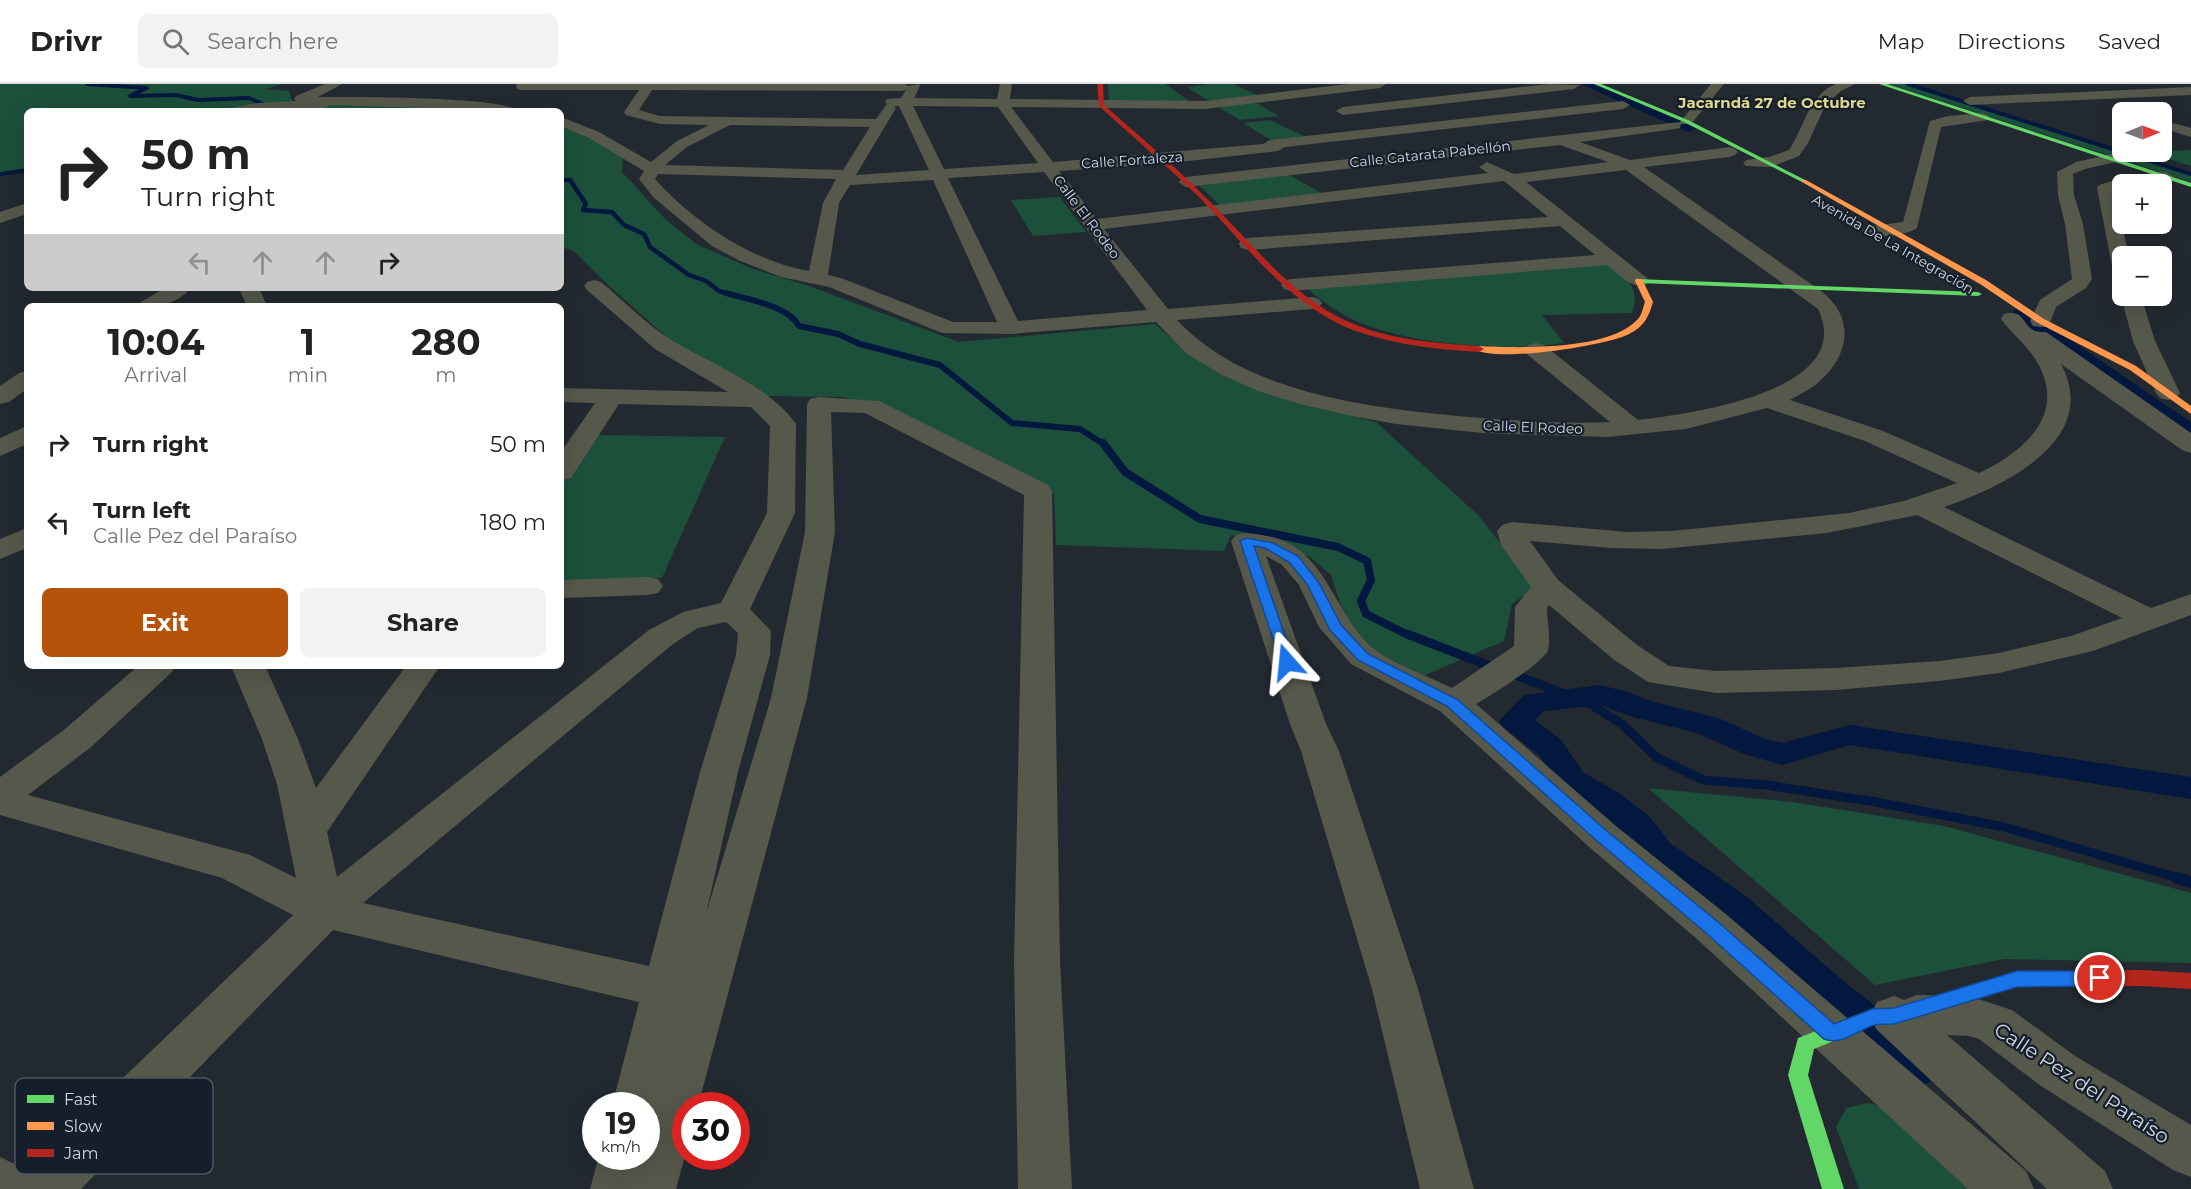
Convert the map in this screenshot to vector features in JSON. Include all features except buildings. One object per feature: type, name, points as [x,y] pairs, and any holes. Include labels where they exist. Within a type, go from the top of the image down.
[{"type":"street","points":[[336,84],[302,100],[493,108]]},
{"type":"street","points":[[1003,105],[1006,84]]},
{"type":"street","points":[[1100,84],[1101,105],[1216,210],[1291,285],[1328,314],[1405,339],[1468,348],[1536,351],[1608,339],[1641,323],[1651,304],[1648,292],[1639,281],[1509,178],[1453,151]]},
{"type":"street","points":[[487,107],[515,89],[649,85],[807,86],[902,93],[1003,105],[1205,105],[1380,84]]},
{"type":"street","points":[[1385,84],[1538,143]]},
{"type":"street","name":"Avenida De La Integración","points":[[1597,84],[1771,162],[1983,282],[2041,321],[2133,368],[2191,411]]},
{"type":"street","points":[[1680,123],[1718,84]]},
{"type":"street","points":[[1751,164],[1771,162],[1794,153],[1824,96],[1834,87],[1849,84]]},
{"type":"street","points":[[1882,84],[1983,117],[2112,153]]},
{"type":"street","points":[[1918,84],[2112,152]]},
{"type":"street","points":[[2021,84],[2111,110]]},
{"type":"street","points":[[2116,84],[2191,104]]},
{"type":"street","points":[[649,85],[631,112],[660,120],[879,123]]},
{"type":"street","points":[[660,120],[705,85]]},
{"type":"street","points":[[1326,112],[1572,85]]},
{"type":"street","name":"Avenida De La Integración","points":[[1572,85],[1623,105],[1680,123],[1871,231],[1978,294],[2191,445]]},
{"type":"street","points":[[771,122],[807,86]]},
{"type":"street","points":[[1970,101],[2191,91]]},
{"type":"street","points":[[382,103],[411,92]]},
{"type":"street","points":[[1186,92],[1225,117]]},
{"type":"street","points":[[682,103],[790,102],[902,93]]},
{"type":"street","points":[[817,279],[831,203],[879,123],[902,93]]},
{"type":"street","points":[[902,93],[1011,328]]},
{"type":"street","points":[[246,108],[366,102]]},
{"type":"street","name":"Calle El Rodeo","points":[[1003,105],[1162,315],[1194,347],[1219,364],[1254,380],[1340,406],[1437,422],[1581,429],[1633,428],[1704,417],[1767,400],[1797,387],[1818,371],[1832,353],[1836,330],[1826,307],[1802,285],[1630,165],[1562,140]]},
{"type":"street","name":"Calle Fortaleza","points":[[564,122],[594,135],[652,170],[769,173],[844,178],[1161,159],[1623,105]]},
{"type":"street","points":[[1871,231],[1905,228],[1911,224],[1935,124],[1956,119],[1983,117]]},
{"type":"street","points":[[728,121],[682,143],[659,159],[647,179],[660,194],[718,242],[745,256],[788,273],[834,282],[950,328],[1011,328],[1312,303]]},
{"type":"street","points":[[801,139],[818,122]]},
{"type":"street","name":"Calle Catarata Pabellón","points":[[1185,182],[1538,143],[1680,123]]},
{"type":"street","points":[[2172,127],[2191,133]]},
{"type":"street","points":[[1252,133],[1316,167]]},
{"type":"street","points":[[1092,225],[1730,152]]},
{"type":"street","points":[[769,173],[785,156]]},
{"type":"street","points":[[2012,320],[2041,321],[2047,304],[2079,284],[2082,279],[2074,224],[2066,195],[2065,172],[2112,156]]},
{"type":"street","points":[[2134,162],[2160,174]]},
{"type":"street","points":[[2172,179],[2191,185]]},
{"type":"street","points":[[2112,186],[2105,188],[2112,220]]},
{"type":"street","points":[[0,218],[24,208]]},
{"type":"street","points":[[1248,244],[1563,221]]},
{"type":"street","points":[[1291,285],[1611,259]]},
{"type":"street","points":[[1639,281],[1802,285],[1978,294]]},
{"type":"street","points":[[594,286],[663,344],[712,371],[757,400],[783,424],[781,513],[734,611]]},
{"type":"street","points":[[153,303],[175,291]]},
{"type":"street","points":[[2134,306],[2144,341],[2168,393]]},
{"type":"street","points":[[2012,320],[2040,347],[2051,365],[2058,383],[2060,401],[2055,420],[2042,441],[2026,457],[1979,483],[1918,505],[1845,522],[1646,541],[1512,531],[1516,545],[1547,587],[1625,652],[1660,675],[1716,682],[1836,680],[1999,663],[2081,644],[2191,604]]},
{"type":"street","points":[[1536,351],[1633,428]]},
{"type":"street","points":[[0,397],[24,380]]},
{"type":"street","points":[[564,395],[757,400]]},
{"type":"street","points":[[564,468],[612,396]]},
{"type":"street","points":[[1767,400],[1874,436],[1979,483]]},
{"type":"street","points":[[649,1189],[789,698],[820,532],[819,404],[870,406],[1038,492],[1037,960],[1044,1189]]},
{"type":"street","points":[[0,448],[24,436]]},
{"type":"street","points":[[1918,505],[2151,620]]},
{"type":"street","points":[[1447,1189],[1395,989],[1320,751],[1308,724],[1246,541],[1269,545],[1293,559],[1313,583],[1335,627],[1363,657],[1453,703],[1602,836],[1712,927],[1861,1024],[1959,1077],[2086,1189]]},
{"type":"street","points":[[564,589],[647,586]]},
{"type":"street","points":[[1453,703],[1491,680],[1531,650],[1530,607],[1547,587]]},
{"type":"street","points":[[156,1078],[324,911],[661,637],[684,621],[707,614],[734,611],[755,631],[753,656],[719,772],[640,1092]]},
{"type":"street","points":[[0,796],[78,738],[156,669]]},
{"type":"street","points":[[249,669],[280,739],[296,784],[324,911]]},
{"type":"street","points":[[306,831],[421,669]]},
{"type":"street","points":[[0,801],[235,866],[324,911],[666,989]]},
{"type":"street","points":[[1833,1189],[1798,1075],[1805,1044],[1861,1024],[2017,979],[2142,978],[2191,981]]},
{"type":"street","name":"Calle Pez del Paraíso","points":[[1861,1024],[1969,1016],[1995,1024],[2058,1071],[2191,1153]]},
{"type":"street","points":[[1861,1024],[2007,1189]]},
{"type":"street","points":[[617,1189],[622,1170]]},
{"type":"street","points":[[45,1189],[60,1174]]},
{"type":"street","points":[[0,1182],[10,1189]]},
{"type":"green space","points":[[0,84],[282,84],[265,89],[289,91],[292,100],[297,103],[485,108],[24,108],[24,170],[0,174]]},
{"type":"green space","points":[[1108,84],[1165,84],[1192,103],[1109,103]]},
{"type":"green space","points":[[1233,84],[1259,96],[1209,101],[1187,87]]},
{"type":"green space","points":[[1889,84],[1912,84],[2112,147],[2112,156]]},
{"type":"green space","points":[[1253,101],[1279,116],[1240,120],[1215,105]]},
{"type":"green space","points":[[1270,120],[1306,137],[1273,141],[1243,123]]},
{"type":"green space","points":[[564,126],[590,137],[623,157],[622,172],[667,221],[698,245],[753,269],[809,286],[959,342],[1155,324],[1188,353],[1312,405],[1376,422],[1479,516],[1535,588],[1512,604],[1504,641],[1423,676],[1371,649],[1345,618],[1331,575],[1310,557],[1256,538],[1231,535],[1224,551],[1056,545],[1054,494],[870,405],[842,397],[767,396],[670,340],[608,285],[574,251],[564,248]]},
{"type":"green space","points":[[2191,150],[2191,166],[2172,160],[2172,151]]},
{"type":"green space","points":[[2129,162],[2159,162],[2191,172],[2191,182]]},
{"type":"green space","points":[[1286,173],[1323,194],[1220,205],[1197,184]]},
{"type":"green space","points":[[1060,197],[1086,232],[1033,236],[1011,200]]},
{"type":"green space","points":[[1608,263],[1626,279],[1633,290],[1635,296],[1632,313],[1542,315],[1564,343],[1541,346],[1456,344],[1399,335],[1374,328],[1346,316],[1307,288]]},
{"type":"green space","points":[[597,435],[725,437],[662,578],[564,582],[564,481]]},
{"type":"green space","points":[[1648,788],[1792,802],[1944,826],[2191,893],[2191,963],[2004,959],[1875,985]]},
{"type":"green space","points":[[1868,1103],[1891,1109],[1986,1189],[1859,1189],[1836,1127],[1846,1108]]},
{"type":"waterway","points":[[87,84],[147,88],[130,96],[176,95],[198,100],[249,98],[263,104],[256,108]]},
{"type":"waterway","points":[[1586,84],[1690,128]]},
{"type":"waterway","points":[[1908,84],[2191,174]]},
{"type":"waterway","points":[[0,174],[24,170]]},
{"type":"waterway","points":[[564,180],[570,180],[586,204],[583,210],[612,212],[624,225],[644,234],[650,247],[689,275],[706,281],[719,291],[731,295]]},
{"type":"waterway","points":[[726,293],[776,308],[786,313],[799,326],[838,334],[860,344],[940,365],[1012,423],[1080,429],[1104,444]]},
{"type":"waterway","points":[[2020,314],[2191,432]]},
{"type":"waterway","points":[[1104,444],[1125,472],[1200,519],[1338,547],[1367,561],[1371,580],[1361,601],[1366,614],[1410,636]]},
{"type":"waterway","points":[[1407,634],[1495,668]]},
{"type":"waterway","points":[[1510,673],[1590,704],[1623,725],[1656,757],[1703,780],[1766,785],[1876,802],[2004,827],[2182,879]]},
{"type":"waterway","points":[[1921,1067],[1827,991],[1734,907],[1657,852],[1638,826],[1610,803],[1571,780],[1551,749],[1515,721],[1535,702],[1600,695],[1644,710],[1707,725],[1755,747],[1782,754],[1850,735],[2191,788]]},
{"type":"waterway","points":[[2177,878],[2191,882]]},
{"type":"traffic: fast","points":[[1597,84],[1686,121],[1804,181]]},
{"type":"traffic: fast","points":[[1882,84],[2191,185]]},
{"type":"traffic: fast","points":[[1639,281],[1978,294]]},
{"type":"traffic: fast","points":[[1833,1189],[1798,1075],[1805,1044],[1872,1017],[1894,1016],[1985,989]]},
{"type":"traffic: slow","points":[[1804,181],[1983,282],[2041,321],[2133,368],[2191,411]]},
{"type":"traffic: slow","points":[[1479,349],[1520,350],[1577,346],[1628,332],[1643,319],[1649,302],[1639,281]]},
{"type":"traffic: jam","points":[[1100,84],[1101,105],[1201,196],[1297,293],[1346,324],[1383,336],[1421,344],[1479,349]]},
{"type":"traffic: jam","points":[[1985,989],[2017,979],[2142,978],[2191,981]]},
{"type":"district","name":"Jacarndá 27 de Octubre","points":[[1772,103]]},
{"type":"route","points":[[1287,662],[1246,541],[1269,545],[1293,559],[1313,583],[1335,627],[1363,657],[1453,703],[1602,836],[1712,927],[1831,1034],[1872,1017],[1894,1016],[2017,979],[2100,978]]}]
